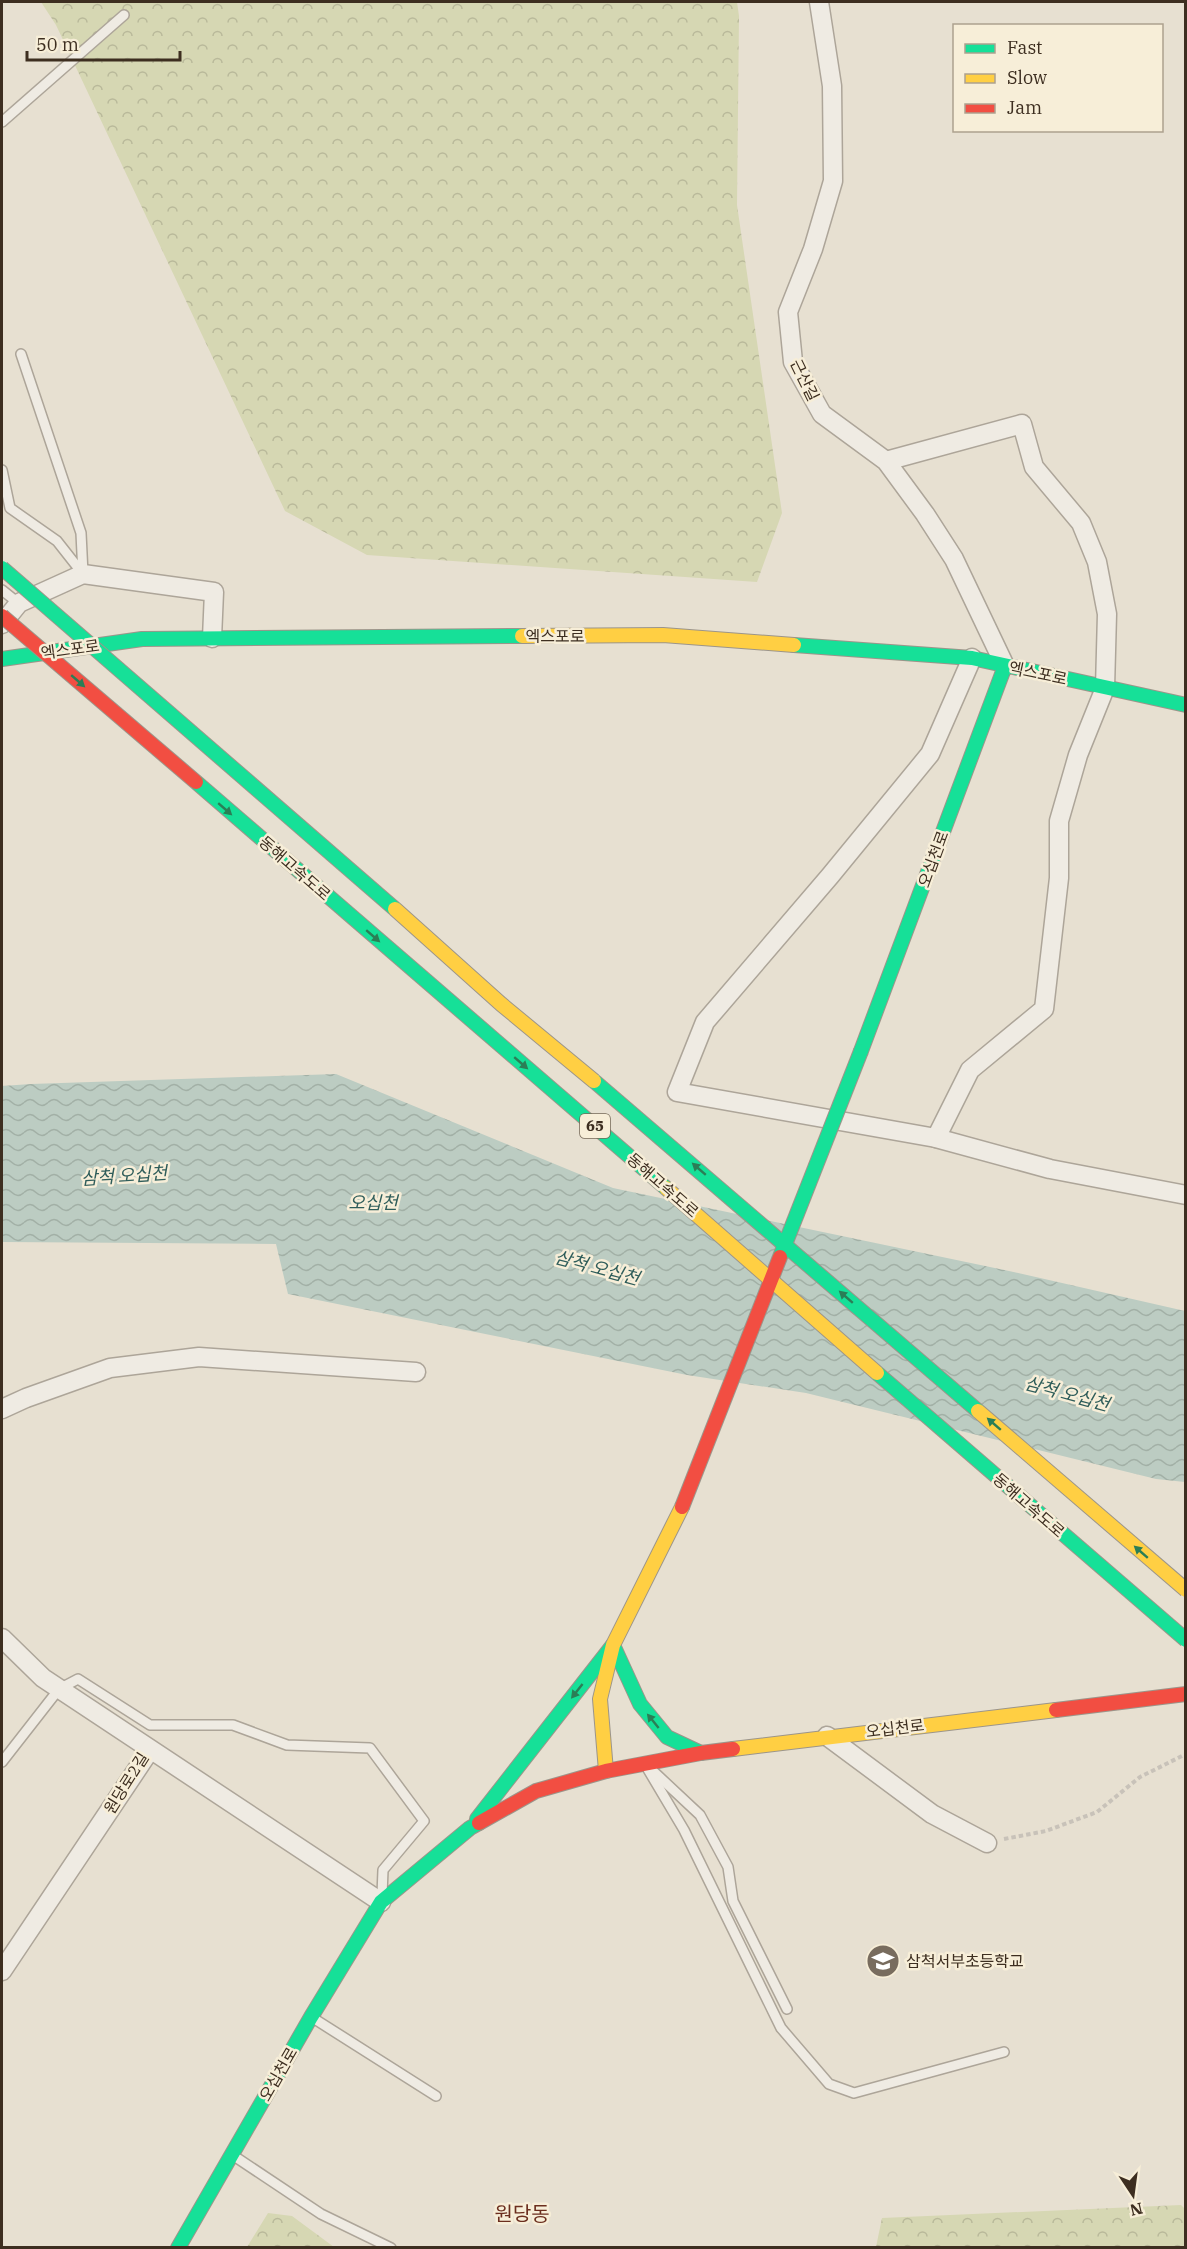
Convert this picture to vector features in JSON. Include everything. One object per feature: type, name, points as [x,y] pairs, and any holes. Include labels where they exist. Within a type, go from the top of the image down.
[{"type":"main road","name":"65","points":[[2,568],[359,877],[501,1004],[648,1126],[1185,1590]]},
{"type":"main road","name":"동해고속도로","points":[[2,616],[611,1140],[1185,1640]]},
{"type":"main road","name":"엑스포로","points":[[2,658],[142,639],[663,635],[972,658],[1185,705]]},
{"type":"main road","name":"오십천로","points":[[613,1645],[682,1507],[861,1051],[1005,666]]},
{"type":"main road","points":[[613,1645],[639,1704],[667,1737],[701,1753]]},
{"type":"main road","points":[[606,1771],[600,1699],[613,1645]]},
{"type":"main road","points":[[470,1828],[613,1645]]},
{"type":"main road","name":"오십천로","points":[[178,2247],[310,2017],[381,1902],[470,1828],[536,1791],[606,1771],[701,1753],[1185,1694]]},
{"type":"street","name":"근산길","points":[[819,2],[832,86],[833,181],[813,249],[788,312],[793,362],[822,414],[886,461],[925,514],[954,559],[1005,666]]},
{"type":"street","points":[[886,461],[1022,424],[1035,467],[1081,523],[1097,562],[1107,614],[1106,688],[1078,755],[1059,822],[1059,878],[1044,1009],[970,1070],[936,1138]]},
{"type":"street","points":[[2,624],[20,603],[83,574],[214,592],[212,638]]},
{"type":"street","points":[[972,658],[930,754],[830,876],[705,1022],[677,1092],[936,1138],[1050,1169],[1185,1196]]},
{"type":"street","points":[[2,1410],[26,1398],[110,1368],[199,1357],[416,1372]]},
{"type":"street","name":"원당로2길","points":[[2,1638],[43,1678],[150,1750],[2,1971]]},
{"type":"street","points":[[826,1736],[932,1814],[987,1843]]},
{"type":"street","points":[[150,1750],[381,1902]]},
{"type":"lane","points":[[2,122],[124,15]]},
{"type":"lane","points":[[21,354],[81,533],[83,574]]},
{"type":"lane","points":[[2,470],[10,508],[57,541],[83,574]]},
{"type":"lane","points":[[2,590],[20,603]]},
{"type":"lane","points":[[2,1762],[59,1689],[78,1679],[150,1725],[233,1725],[287,1745],[370,1748],[424,1821],[383,1870],[381,1902]]},
{"type":"lane","points":[[645,1764],[700,1815],[728,1867],[733,1901],[787,2009]]},
{"type":"lane","points":[[645,1764],[684,1830],[781,2028],[829,2084],[854,2093],[1004,2052]]},
{"type":"lane","points":[[310,2017],[436,2096]]},
{"type":"lane","points":[[232,2154],[321,2214],[391,2247]]},
{"type":"path","points":[[987,1843],[1046,1831],[1097,1812],[1140,1777],[1185,1754]]},
{"type":"green space","points":[[41,2],[737,2],[739,16],[737,205],[782,513],[757,582],[367,555],[285,511],[56,25]]},
{"type":"green space","points":[[1181,2205],[1185,2209],[1185,2247],[876,2247],[882,2218]]},
{"type":"green space","points":[[268,2213],[292,2216],[334,2247],[247,2247]]},
{"type":"water","name":"오십천","points":[[336,1074],[613,1188],[1009,1271],[1185,1311],[1185,1482],[1156,1479],[806,1393],[687,1375],[288,1294],[276,1244],[2,1242],[2,1086]]},
{"type":"traffic: fast","points":[[2,568],[395,909]]},
{"type":"traffic: fast","points":[[2,659],[142,639],[522,636]]},
{"type":"traffic: fast","points":[[794,645],[972,658],[1186,705]]},
{"type":"traffic: fast","points":[[861,1051],[1005,666]]},
{"type":"traffic: fast","points":[[196,782],[666,1188]]},
{"type":"traffic: fast","points":[[780,1257],[861,1051]]},
{"type":"traffic: fast","points":[[594,1081],[978,1411]]},
{"type":"traffic: fast","points":[[877,1373],[1186,1640]]},
{"type":"traffic: fast","points":[[477,1819],[613,1645],[640,1704],[667,1737],[701,1753]]},
{"type":"traffic: fast","points":[[178,2248],[311,2017],[381,1902],[479,1823]]},
{"type":"traffic: slow","points":[[522,636],[663,635],[794,645]]},
{"type":"traffic: slow","points":[[395,909],[501,1004],[594,1081]]},
{"type":"traffic: slow","points":[[666,1188],[877,1373]]},
{"type":"traffic: slow","points":[[978,1411],[1186,1590]]},
{"type":"traffic: slow","points":[[606,1771],[600,1699],[613,1645],[682,1507]]},
{"type":"traffic: slow","points":[[733,1749],[1056,1710]]},
{"type":"traffic: jam","points":[[2,616],[196,782]]},
{"type":"traffic: jam","points":[[682,1507],[780,1257]]},
{"type":"traffic: jam","points":[[1056,1710],[1186,1694]]},
{"type":"traffic: jam","points":[[479,1823],[536,1791],[606,1771],[733,1749]]},
{"type":"place","name":"삼척서부초등학교","points":[[883,1961]]},
{"type":"district","name":"원당동","points":[[522,2214]]},
{"type":"water label","name":"삼척 오십천","points":[[124,1176]]},
{"type":"water label","name":"삼척 오십천","points":[[597,1268]]},
{"type":"water label","name":"삼척 오십천","points":[[1067,1394]]}]
